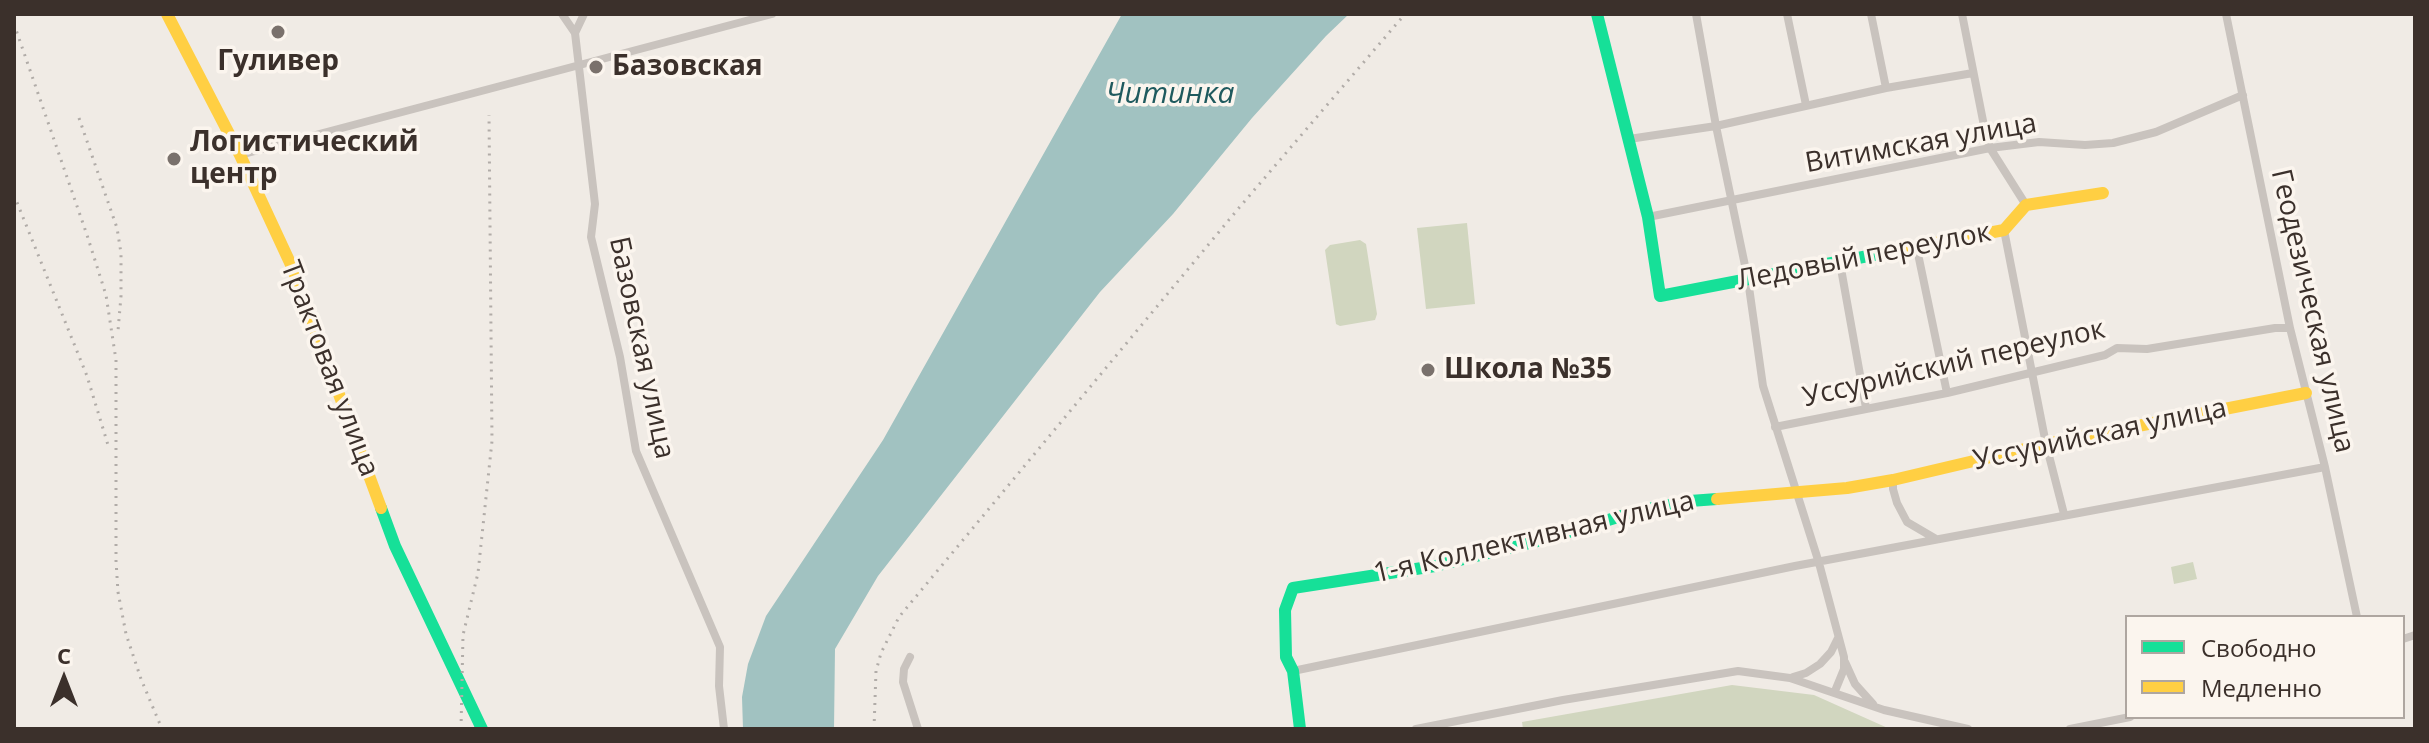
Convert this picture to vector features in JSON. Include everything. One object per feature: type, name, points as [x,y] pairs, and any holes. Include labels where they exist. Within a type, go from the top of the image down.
[{"type":"street","name":"Трактовая улица","points":[[167,14],[240,155],[292,267],[395,546],[482,729]]},
{"type":"street","name":"Базовская улица","points":[[562,14],[575,33],[595,204],[591,237],[620,357],[636,451],[720,647],[719,686],[724,729]]},
{"type":"street","points":[[575,33],[584,14]]},
{"type":"street","points":[[240,155],[772,14]]},
{"type":"street","points":[[1597,14],[1648,217]]},
{"type":"street","name":"Уссурийский переулок","points":[[1696,14],[1748,280],[1763,386],[1775,427],[1947,393],[2105,355],[2117,348],[2147,349],[2290,328]]},
{"type":"street","points":[[1787,14],[1806,105]]},
{"type":"street","points":[[1871,14],[1886,88]]},
{"type":"street","points":[[1962,14],[1990,148],[2026,205]]},
{"type":"street","name":"Геодезическая улица","points":[[2226,14],[2290,328],[2325,467],[2357,615]]},
{"type":"street","points":[[1629,139],[1716,126],[1886,88],[1973,73]]},
{"type":"street","name":"Витимская улица","points":[[1648,217],[1990,148],[2039,142],[2113,143],[2156,132],[2243,95]]},
{"type":"street","name":"Ледовый переулок","points":[[1648,217],[1660,296],[2004,230],[2026,205],[2103,193]]},
{"type":"street","points":[[2004,230],[2046,444],[2064,514]]},
{"type":"street","points":[[1917,249],[1947,393]]},
{"type":"street","points":[[1840,263],[1866,408]]},
{"type":"street","name":"Уссурийская улица","points":[[1796,490],[1847,488],[1893,480],[2046,444],[2306,393]]},
{"type":"street","points":[[1775,427],[1819,563],[1844,657],[1855,684],[1876,707]]},
{"type":"street","points":[[1300,729],[1293,671],[2064,514],[2325,467]]},
{"type":"street","points":[[1893,480],[1897,503],[1907,522],[1937,540]]},
{"type":"street","name":"1-я Коллективная улица","points":[[1293,671],[1286,657],[1285,610],[1293,588],[1435,566],[1542,540],[1638,511],[1690,501],[1796,490]]},
{"type":"street","points":[[1790,678],[1820,664],[1839,637]]},
{"type":"street","points":[[910,657],[904,669],[903,682],[918,729]]},
{"type":"street","points":[[1835,691],[1844,669],[1844,657]]},
{"type":"street","points":[[1416,729],[1563,700],[1738,671],[1790,678],[1909,717],[1968,729]]},
{"type":"street","points":[[2070,729],[2125,718]]},
{"type":"green space","points":[[1467,223],[1475,304],[1426,309],[1417,228]]},
{"type":"green space","points":[[1360,240],[1366,244],[1377,314],[1375,320],[1340,326],[1336,324],[1325,250],[1330,245]]},
{"type":"green space","points":[[2193,562],[2197,579],[2174,584],[2171,567]]},
{"type":"green space","points":[[1732,685],[1814,695],[1890,729],[1523,729],[1522,722]]},
{"type":"water","name":"Читинка","points":[[1122,14],[1349,14],[1252,118],[1173,214],[1100,292],[878,576],[835,649],[834,729],[743,729],[742,697],[748,664],[766,616],[883,440]]},
{"type":"railway","points":[[874,729],[876,671],[881,653],[899,617],[1238,209],[1405,14]]},
{"type":"railway","points":[[14,24],[106,295],[116,360],[118,592],[126,634],[162,729]]},
{"type":"railway","points":[[461,729],[463,635],[478,573],[492,441],[489,115]]},
{"type":"railway","points":[[79,118],[117,228],[121,253],[118,331]]},
{"type":"railway","points":[[14,195],[87,376],[108,445]]},
{"type":"traffic: fast","points":[[1597,14],[1648,217],[1660,296],[1889,252]]},
{"type":"traffic: fast","points":[[1300,729],[1293,671],[1286,657],[1285,610],[1293,588],[1435,566],[1542,540],[1638,511],[1717,499]]},
{"type":"traffic: fast","points":[[381,508],[395,546],[482,729]]},
{"type":"traffic: slow","points":[[167,14],[240,155],[292,267],[381,508]]},
{"type":"traffic: slow","points":[[1889,252],[2004,230],[2026,205],[2103,193]]},
{"type":"traffic: slow","points":[[1717,499],[1847,488],[1893,480],[2046,444],[2306,393]]},
{"type":"place","name":"Гуливер","points":[[278,32]]},
{"type":"place","name":"Базовская","points":[[596,67]]},
{"type":"place","name":"Логистический центр","points":[[174,159]]},
{"type":"place","name":"Школа №35","points":[[1428,370]]}]
